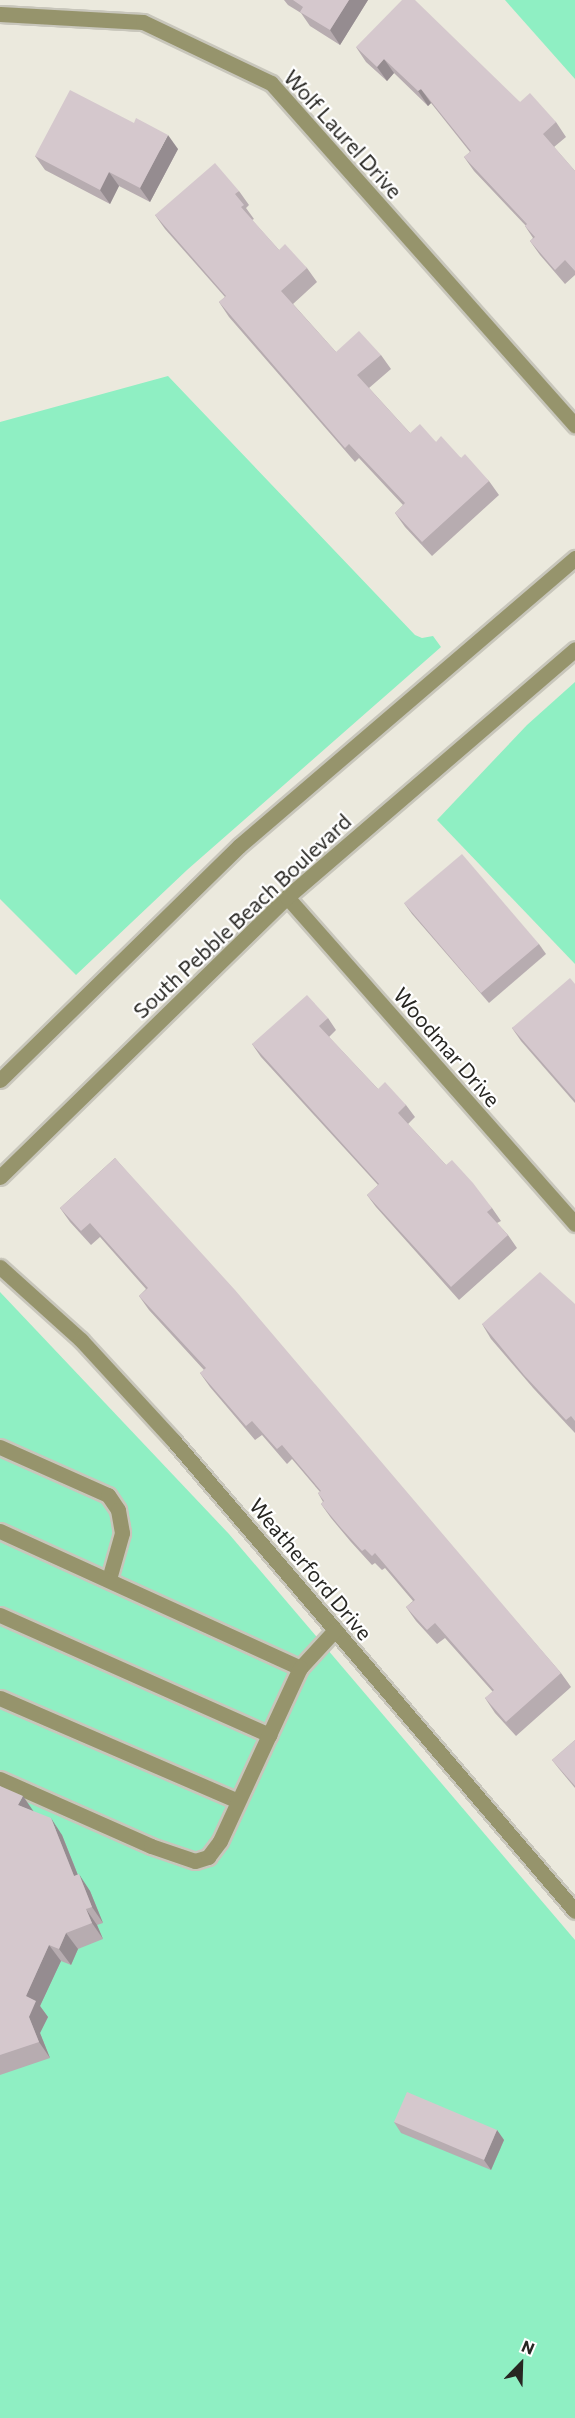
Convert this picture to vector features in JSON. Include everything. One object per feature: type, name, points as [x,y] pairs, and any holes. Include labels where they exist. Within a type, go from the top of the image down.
[{"type":"street","name":"Wolf Laurel Drive","points":[[0,14],[143,22],[271,82],[575,426]]},
{"type":"street","points":[[0,1080],[239,846],[575,558]]},
{"type":"street","name":"South Pebble Beach Boulevard","points":[[0,1177],[287,897],[575,649]]},
{"type":"street","name":"Woodmar Drive","points":[[287,897],[575,1224]]},
{"type":"street","name":"Weatherford Drive","points":[[0,1267],[81,1340],[173,1440],[575,1911]]},
{"type":"street","points":[[0,1447],[108,1495],[118,1510],[122,1533],[109,1579]]},
{"type":"street","points":[[0,1531],[300,1668]]},
{"type":"street","points":[[0,1615],[270,1735]]},
{"type":"street","points":[[0,1779],[151,1846],[195,1861],[208,1857],[220,1841],[300,1668],[335,1629]]},
{"type":"street","points":[[0,1698],[238,1800]]},
{"type":"green space","points":[[505,0],[575,0],[575,79]]},
{"type":"green space","points":[[168,376],[415,635],[422,638],[433,636],[441,647],[187,870],[76,975],[0,899],[0,422]]},
{"type":"green space","points":[[575,682],[575,964],[437,820],[527,725]]},
{"type":"green space","points":[[0,1292],[229,1534],[575,1940],[575,2418],[0,2418]]},
{"type":"building","points":[[293,0],[349,0],[330,30],[300,12],[303,7]]},
{"type":"building","points":[[402,0],[415,0],[520,102],[530,93],[556,122],[543,134],[575,171],[575,271],[565,260],[555,270],[530,241],[535,237],[525,226],[527,224],[464,157],[471,151],[421,89],[418,91],[384,59],[377,67],[356,47]]},
{"type":"building","points":[[70,90],[134,123],[136,118],[168,135],[140,188],[109,172],[100,190],[35,156]]},
{"type":"building","points":[[215,163],[239,191],[235,194],[244,205],[241,207],[279,250],[285,244],[307,268],[281,291],[336,352],[359,331],[381,355],[357,375],[410,433],[420,424],[436,442],[441,436],[461,458],[465,454],[489,481],[422,542],[395,513],[405,503],[349,444],[345,448],[219,302],[226,296],[155,215]]},
{"type":"building","points":[[462,854],[539,944],[481,993],[404,903]]},
{"type":"building","points":[[570,978],[575,984],[575,1100],[512,1028]]},
{"type":"building","points":[[307,995],[328,1018],[319,1026],[378,1089],[385,1082],[406,1105],[398,1113],[446,1165],[452,1160],[473,1183],[492,1208],[487,1212],[508,1235],[451,1287],[367,1195],[379,1184],[252,1044]]},
{"type":"building","points":[[115,1158],[235,1290],[561,1673],[506,1722],[485,1698],[494,1690],[435,1623],[427,1630],[406,1607],[415,1600],[375,1553],[372,1556],[365,1549],[362,1551],[341,1528],[321,1504],[324,1501],[318,1493],[321,1491],[282,1445],[277,1449],[252,1421],[246,1426],[200,1373],[206,1368],[139,1296],[148,1288],[90,1223],[81,1231],[60,1208]]},
{"type":"building","points":[[540,1272],[575,1304],[575,1421],[571,1416],[566,1420],[524,1375],[482,1324]]},
{"type":"building","points":[[575,1740],[575,1786],[552,1760]]},
{"type":"building","points":[[0,1786],[23,1796],[18,1805],[51,1818],[74,1876],[79,1874],[92,1907],[86,1909],[92,1923],[66,1933],[59,1949],[49,1945],[26,1996],[36,2001],[29,2017],[39,2042],[0,2055]]},
{"type":"building","points":[[407,2092],[497,2130],[484,2160],[394,2122]]}]
